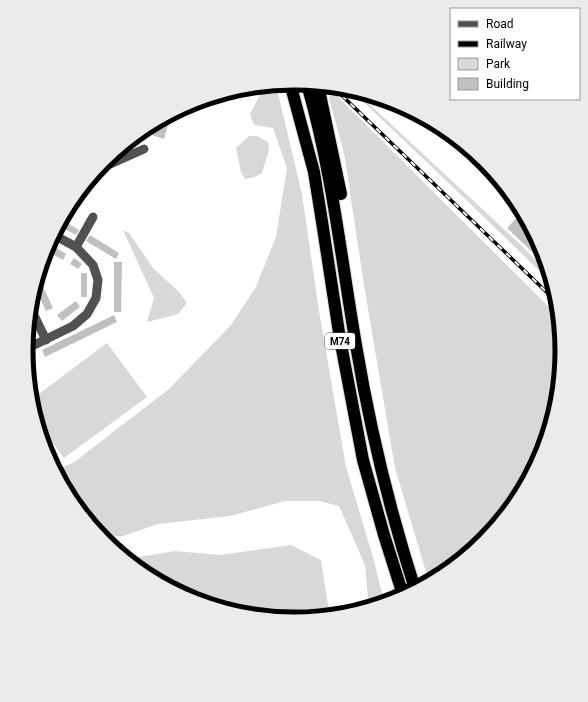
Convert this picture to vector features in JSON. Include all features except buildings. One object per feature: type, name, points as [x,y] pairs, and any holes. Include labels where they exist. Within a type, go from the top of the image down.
[{"type":"highway","name":"M74","points":[[292,90],[314,172],[340,339],[362,453],[400,589]]},
{"type":"highway","name":"M74","points":[[313,91],[316,113],[338,224],[355,344],[377,454],[396,531],[413,583]]},
{"type":"highway","points":[[314,91],[341,198],[377,454]]},
{"type":"street","points":[[112,164],[144,149]]},
{"type":"street","points":[[76,247],[93,217]]},
{"type":"street","points":[[33,346],[73,326],[87,314],[96,298],[98,280],[94,264],[76,247],[59,238]]},
{"type":"street","points":[[35,317],[46,340]]},
{"type":"green space","points":[[277,91],[302,194],[319,311],[346,467],[373,557],[383,596],[368,601],[365,565],[339,506],[319,501],[285,501],[230,516],[158,524],[123,536],[109,536],[77,496],[61,468],[73,463],[169,389],[231,325],[256,287],[276,237],[287,168],[273,128],[254,125],[250,114],[261,92]]},
{"type":"green space","points":[[330,92],[334,93],[552,310],[555,351],[553,385],[546,419],[528,466],[511,496],[479,536],[453,558],[427,575],[395,468],[364,285],[344,153],[329,98]]},
{"type":"green space","points":[[360,99],[365,100],[522,246],[540,265],[543,275]]},
{"type":"green space","points":[[249,136],[257,136],[268,142],[269,150],[262,173],[255,177],[245,179],[241,172],[236,148]]},
{"type":"green space","points":[[123,230],[129,233],[153,268],[179,292],[187,303],[178,314],[147,322],[154,298]]},
{"type":"green space","points":[[107,343],[147,397],[64,458],[47,436],[37,396]]},
{"type":"green space","points":[[291,545],[321,560],[330,610],[294,612],[260,610],[226,603],[179,585],[163,577],[135,558],[175,551],[220,555]]},
{"type":"railway","points":[[341,94],[549,294]]}]
